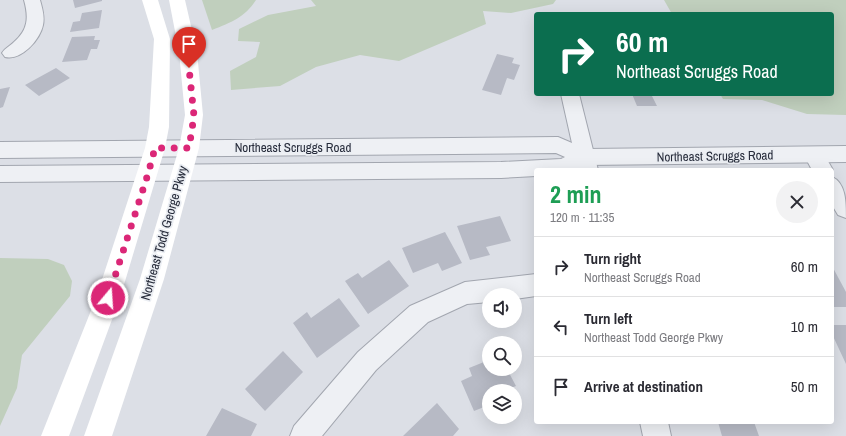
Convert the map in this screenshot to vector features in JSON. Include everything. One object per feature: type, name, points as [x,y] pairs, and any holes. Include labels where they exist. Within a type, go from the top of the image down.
[{"type":"main road","points":[[55,436],[108,298],[155,148],[159,127],[162,39],[150,0]]},
{"type":"main road","name":"Northeast Todd George Pkwy","points":[[98,436],[152,279],[183,174],[189,148],[194,116],[188,52],[177,0]]},
{"type":"street","points":[[11,53],[27,41],[35,28],[36,12],[32,0]]},
{"type":"street","points":[[570,96],[586,164]]},
{"type":"street","name":"Northeast Scruggs Road","points":[[0,150],[558,145],[586,164]]},
{"type":"street","name":"Northeast Scruggs Road","points":[[544,168],[586,164],[818,162],[846,154]]},
{"type":"street","name":"Northeast Scruggs Road","points":[[0,174],[183,174],[534,168]]},
{"type":"street","points":[[834,189],[846,210]]},
{"type":"street","points":[[304,436],[367,361],[419,314],[465,293],[534,284]]},
{"type":"street","points":[[654,424],[657,436]]},
{"type":"green space","points":[[202,0],[256,0],[247,11],[232,22],[212,30]]},
{"type":"green space","points":[[311,0],[556,0],[553,4],[511,13],[483,11],[486,24],[399,61],[360,55],[316,67],[280,86],[231,90],[230,71],[256,57],[260,42],[238,41],[239,29],[268,15],[316,6]]},
{"type":"green space","points":[[664,0],[846,0],[846,115],[807,114],[762,100],[723,99],[721,96],[834,96],[834,12],[671,12]]},
{"type":"green space","points":[[0,258],[48,259],[64,265],[72,281],[70,296],[22,355],[17,388],[0,426]]},
{"type":"building","points":[[73,0],[102,0],[102,1],[75,8]]},
{"type":"building","points":[[102,10],[99,28],[70,32],[73,22],[80,21],[82,13]]},
{"type":"building","points":[[95,36],[94,40],[100,40],[97,49],[91,49],[87,60],[62,62],[72,37]]},
{"type":"building","points":[[497,54],[514,58],[512,63],[520,65],[514,80],[507,78],[501,95],[482,90]]},
{"type":"building","points":[[56,68],[70,78],[39,96],[25,85]]},
{"type":"building","points":[[10,87],[3,107],[0,108],[0,89]]},
{"type":"building","points":[[633,96],[652,96],[657,106],[637,106]]},
{"type":"building","points":[[500,216],[511,241],[486,247],[490,255],[470,260],[457,226]]},
{"type":"building","points":[[445,232],[462,263],[442,271],[438,263],[413,273],[402,248]]},
{"type":"building","points":[[389,260],[409,286],[368,314],[345,281],[358,273],[362,278]]},
{"type":"building","points":[[834,270],[846,292],[846,307],[834,307]]},
{"type":"building","points":[[339,298],[360,326],[317,358],[293,323],[307,312],[311,318]]},
{"type":"building","points":[[834,325],[846,325],[846,364],[834,338]]},
{"type":"building","points":[[283,351],[303,372],[265,411],[245,389]]},
{"type":"building","points":[[482,363],[482,376],[511,376],[515,384],[482,384],[482,408],[474,411],[461,381],[472,376],[469,368]]},
{"type":"building","points":[[437,403],[459,429],[453,436],[403,436]]},
{"type":"building","points":[[222,408],[257,424],[251,436],[206,436]]},
{"type":"building","points":[[719,424],[755,424],[759,436],[722,436]]},
{"type":"route","points":[[108,298],[155,148],[189,148],[194,116],[189,68]]}]
